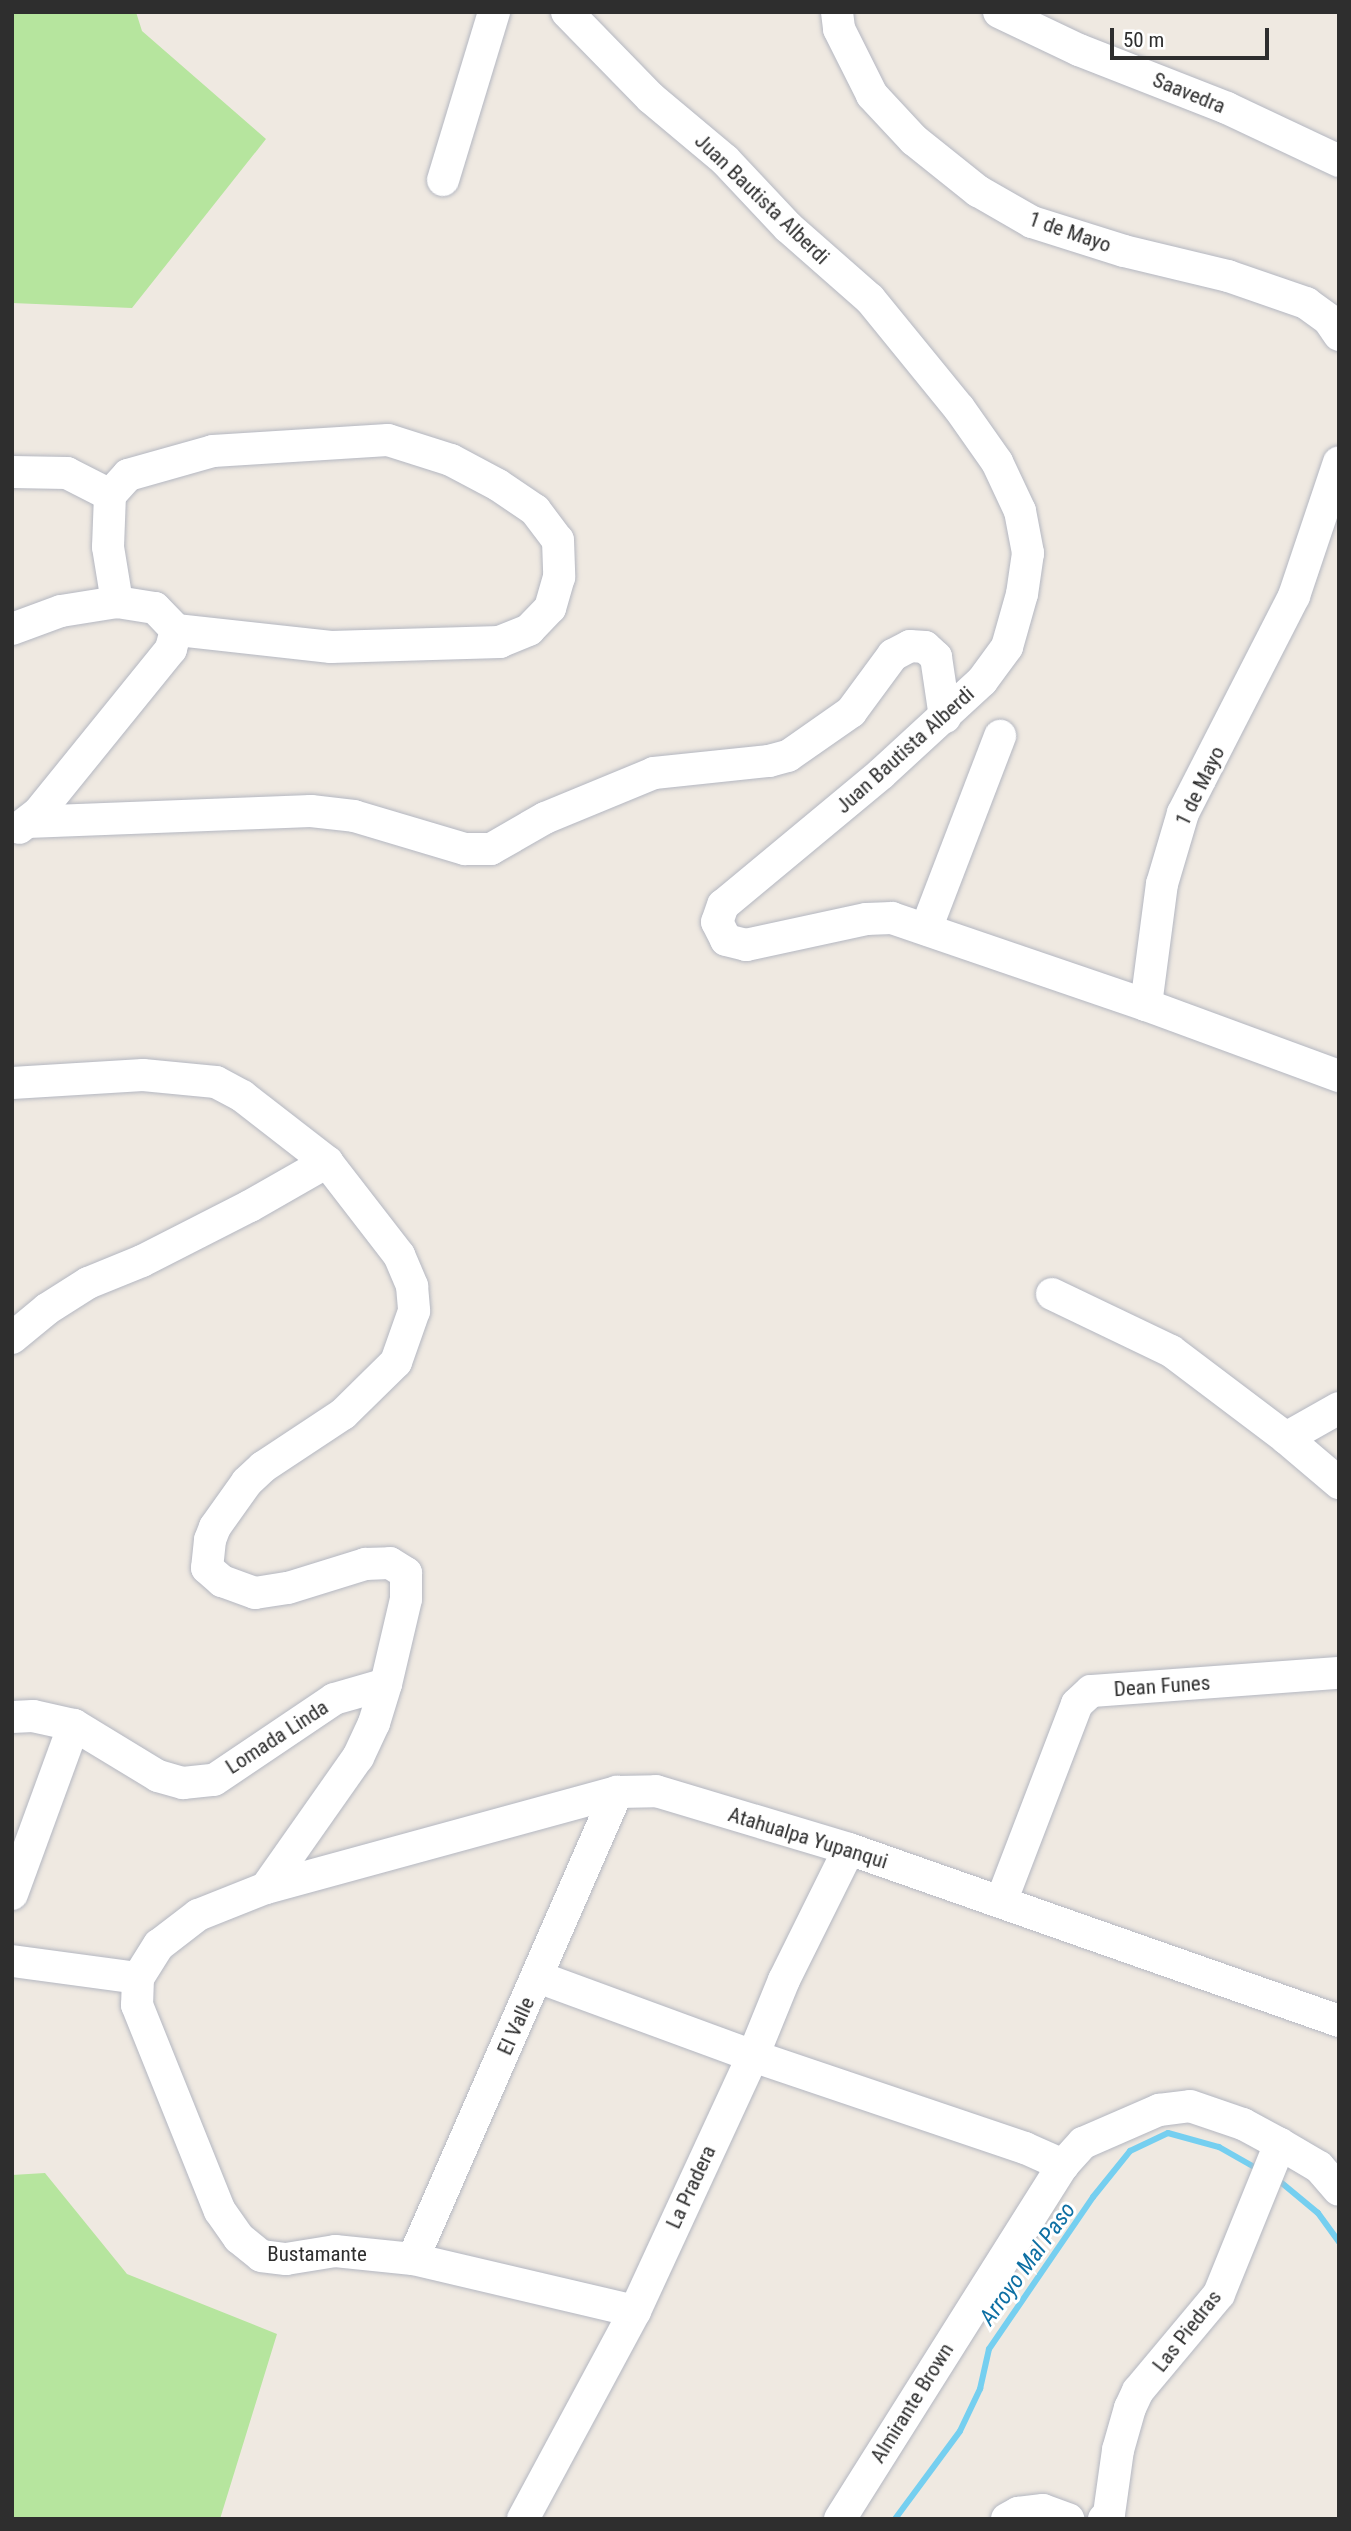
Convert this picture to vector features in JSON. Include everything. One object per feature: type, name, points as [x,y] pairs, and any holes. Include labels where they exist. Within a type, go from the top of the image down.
[{"type":"street","points":[[443,180],[494,12]]},
{"type":"street","name":"Juan Bautista Alberdi","points":[[568,12],[651,97],[725,160],[789,227],[870,299],[959,408],[997,462],[1020,511],[1028,553],[1022,594],[1007,647],[982,681],[945,718],[723,905],[717,922],[726,940],[746,945],[866,919],[892,918],[1146,1005],[1339,1076]]},
{"type":"street","name":"1 de Mayo","points":[[837,12],[839,29],[872,95],[914,140],[978,191],[1032,222],[1124,251],[1228,276],[1306,303],[1329,320],[1339,335]]},
{"type":"street","name":"Saavedra","points":[[999,12],[1079,50],[1227,108],[1339,161]]},
{"type":"street","points":[[12,629],[61,611],[117,602],[155,608],[176,630],[331,647],[500,642],[530,630],[550,608],[559,577],[558,540],[534,510],[498,485],[451,460],[388,440],[213,452],[128,475],[110,495],[108,547],[117,602]]},
{"type":"street","name":"1 de Mayo","points":[[1146,1005],[1162,884],[1183,813],[1294,596],[1339,462]]},
{"type":"street","points":[[12,472],[67,472],[110,495]]},
{"type":"street","points":[[19,827],[82,762],[171,649],[176,630]]},
{"type":"street","points":[[19,827],[311,811],[354,816],[465,849],[491,849],[545,818],[654,773],[769,761],[788,756],[851,712],[893,655],[910,646],[925,647],[936,657],[945,718]]},
{"type":"street","points":[[926,929],[1000,736]]},
{"type":"street","points":[[12,1083],[144,1075],[216,1082],[242,1096],[327,1161],[399,1255],[412,1286],[414,1311],[396,1362],[343,1414],[263,1467],[247,1482],[215,1527],[207,1567],[222,1581],[255,1593],[288,1588],[365,1564],[390,1563],[406,1573],[405,1599],[386,1684],[358,1757],[266,1888]]},
{"type":"street","points":[[12,1338],[47,1309],[88,1283],[154,1255],[250,1206],[327,1161]]},
{"type":"street","points":[[1052,1294],[1171,1351],[1286,1438],[1339,1483]]},
{"type":"street","points":[[1286,1438],[1339,1408]]},
{"type":"street","name":"Dean Funes","points":[[1001,1902],[1077,1704],[1091,1691],[1339,1673]]},
{"type":"street","name":"Lomada Linda","points":[[12,1717],[33,1716],[74,1725],[158,1776],[183,1783],[214,1780],[334,1699],[386,1684]]},
{"type":"street","points":[[12,1894],[74,1725]]},
{"type":"street","name":"Atahualpa Yupanqui","points":[[138,1978],[159,1945],[198,1915],[266,1888],[617,1792],[656,1791],[849,1849],[1339,2021]]},
{"type":"street","name":"El Valle","points":[[413,2259],[617,1792]]},
{"type":"street","name":"La Pradera","points":[[523,2519],[635,2311],[753,2056],[784,1980],[849,1849]]},
{"type":"street","points":[[12,1961],[138,1978]]},
{"type":"street","points":[[538,1977],[753,2056],[1012,2144],[1063,2165]]},
{"type":"street","name":"Bustamante","points":[[138,1978],[137,2005],[220,2211],[239,2238],[261,2256],[286,2259],[335,2251],[413,2259],[635,2311]]},
{"type":"street","name":"Almirante Brown","points":[[839,2519],[1063,2165],[1083,2143],[1159,2110],[1190,2106],[1243,2124],[1280,2144],[1319,2167],[1339,2190]]},
{"type":"street","name":"Las Piedras","points":[[1104,2519],[1109,2514],[1118,2450],[1130,2408],[1138,2391],[1219,2294],[1280,2144]]},
{"type":"street","points":[[1007,2519],[1018,2513],[1043,2510],[1068,2519]]},
{"type":"green space","points":[[12,12],[136,12],[142,31],[266,139],[132,308],[12,303]]},
{"type":"green space","points":[[45,2173],[127,2274],[277,2334],[220,2519],[12,2519],[12,2175]]},
{"type":"waterway","name":"Arroyo Mal Paso","points":[[895,2519],[960,2431],[980,2389],[989,2349],[1093,2197],[1130,2151],[1168,2133],[1219,2147],[1256,2168]]},
{"type":"waterway","name":"Arroyo Mal Paso","points":[[1277,2179],[1318,2213],[1339,2242]]}]
